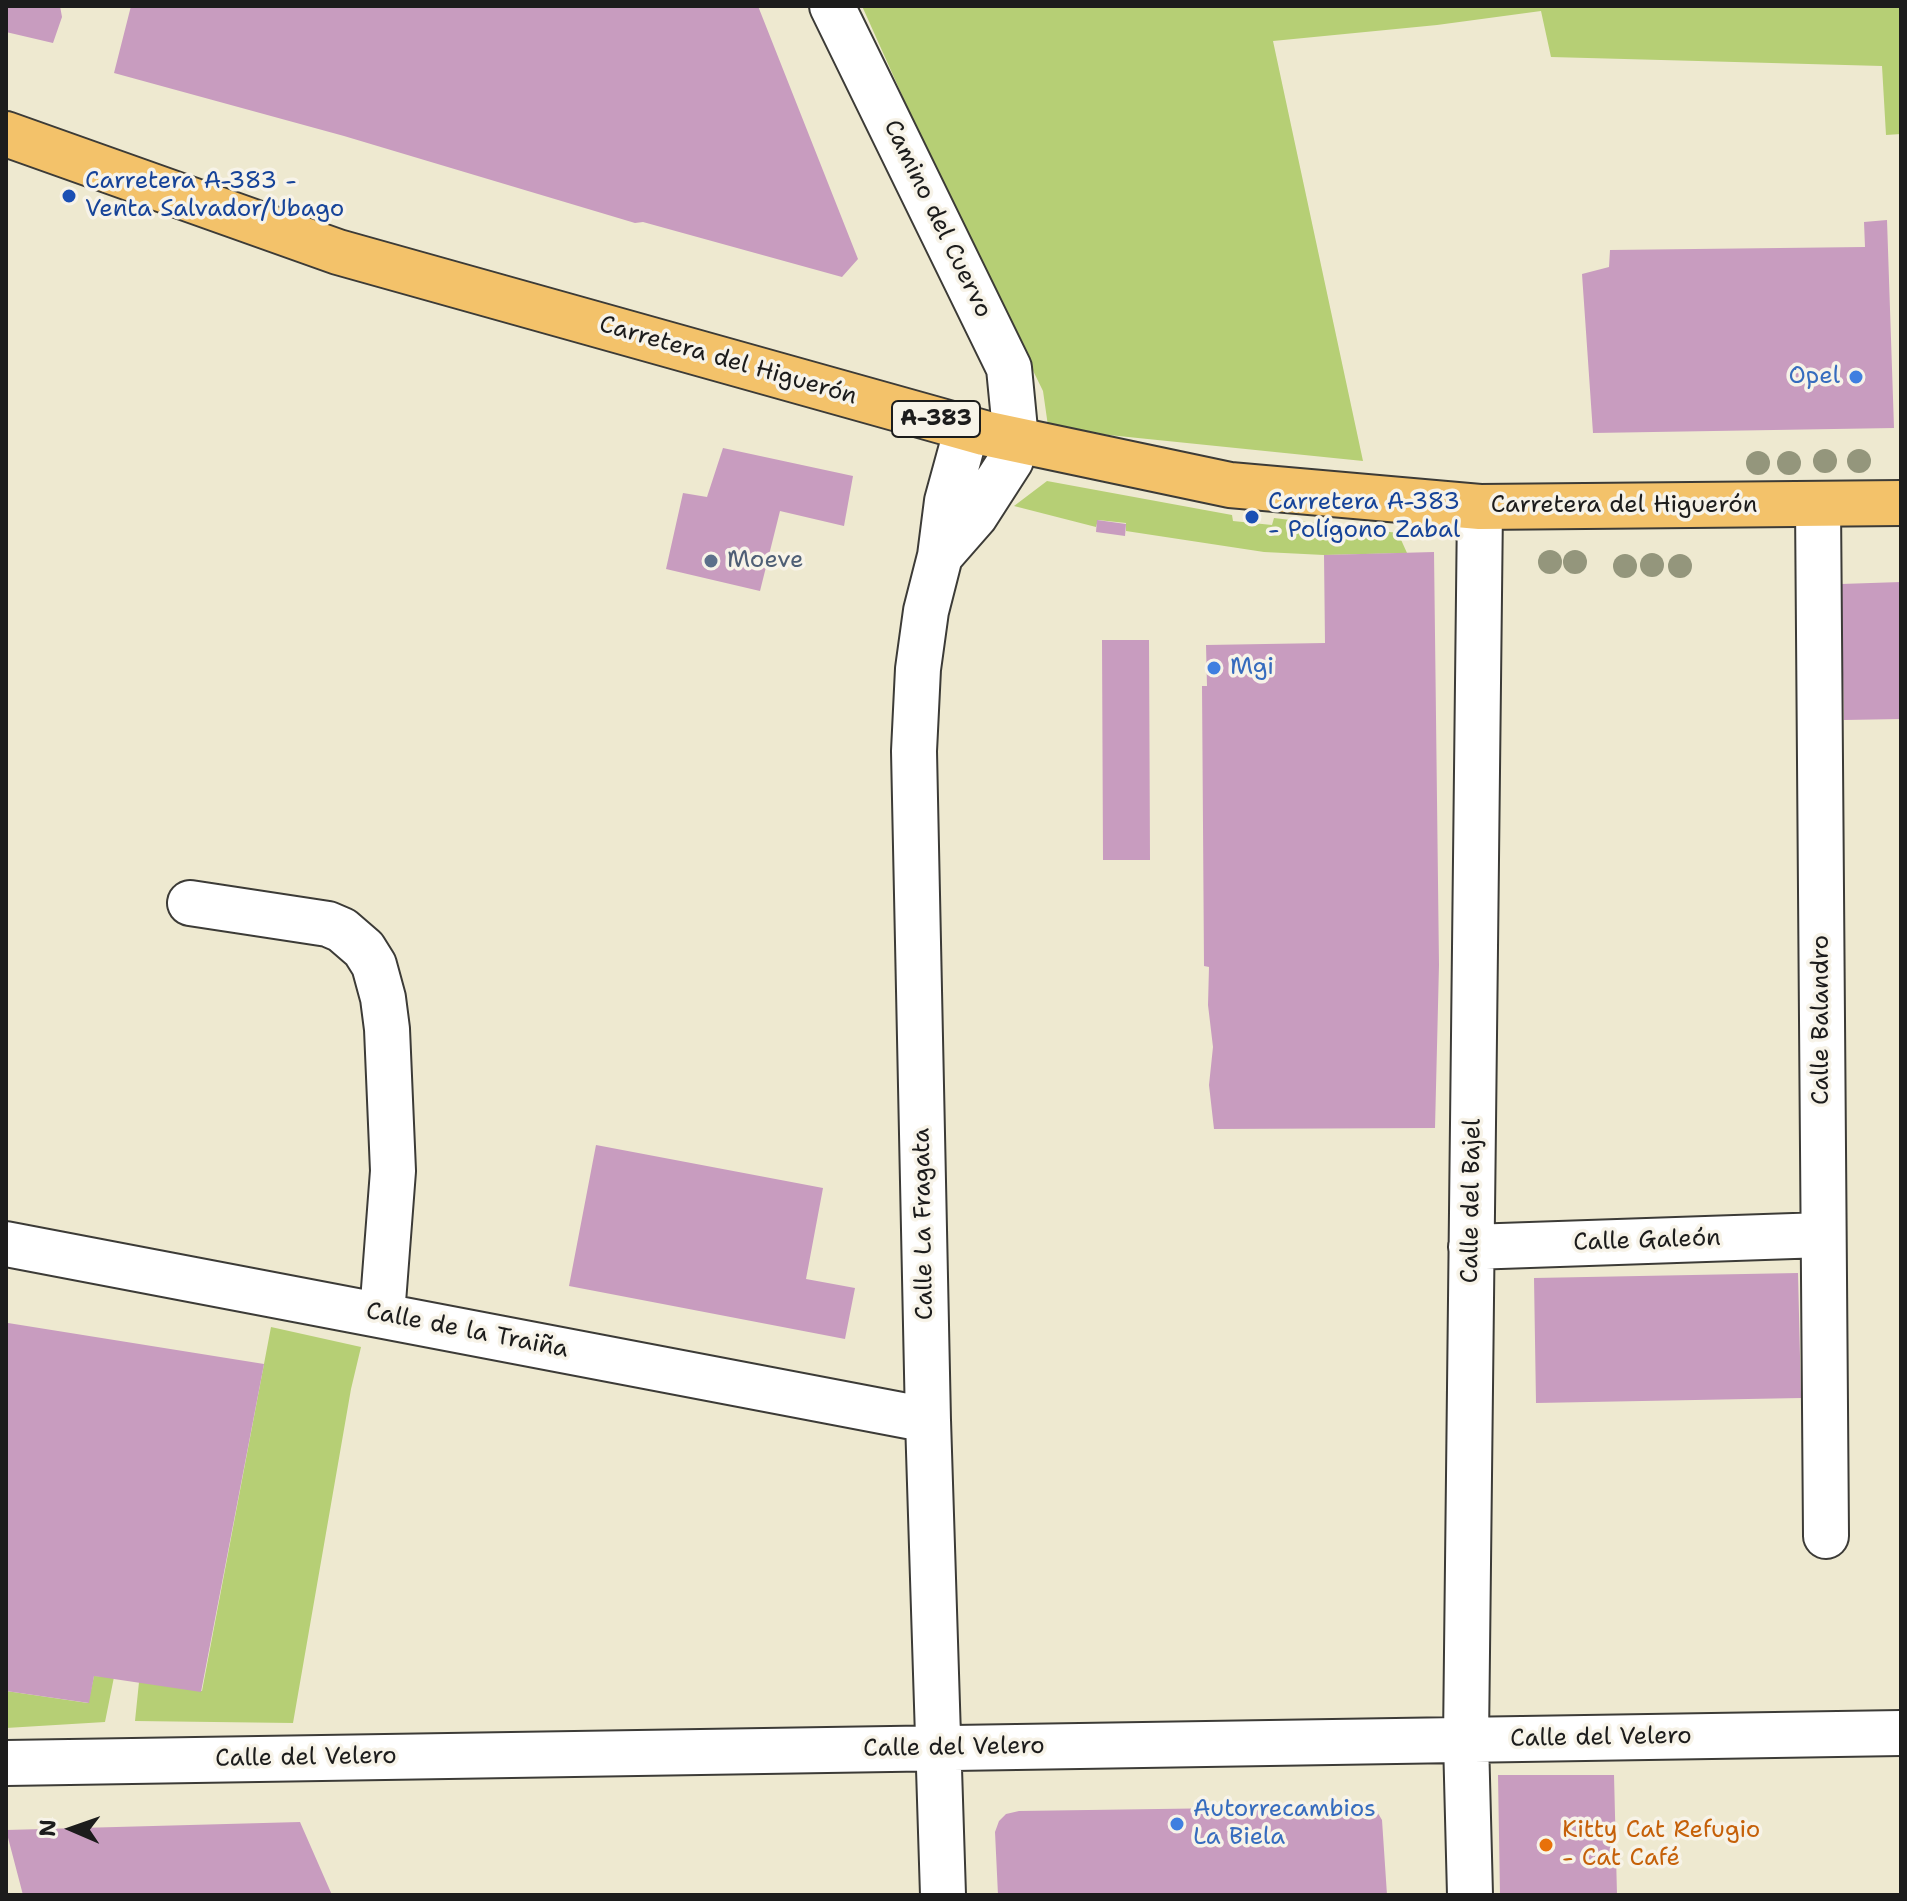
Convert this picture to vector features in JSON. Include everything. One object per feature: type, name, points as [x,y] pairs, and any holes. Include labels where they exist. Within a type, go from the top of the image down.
[{"type":"main road","name":"Carretera del Higuerón","points":[[6,134],[338,252],[967,428],[1230,485],[1480,507],[1901,503]]},
{"type":"street","name":"Camino del Cuervo","points":[[832,6],[1009,368],[1016,440]]},
{"type":"street","name":"Calle La Fragata","points":[[943,1895],[928,1420],[914,751],[918,669],[926,611],[940,556],[947,501],[967,428]]},
{"type":"street","name":"Calle La Fragata","points":[[940,556],[975,516],[999,481],[1011,460],[1016,440]]},
{"type":"street","name":"Calle Balandro","points":[[1818,504],[1826,1536]]},
{"type":"street","name":"Calle del Bajel","points":[[1470,1895],[1466,1740],[1480,507]]},
{"type":"street","points":[[190,903],[328,924],[342,930],[364,949],[374,965],[387,1029],[393,1171],[382,1315]]},
{"type":"street","name":"Calle Galeón","points":[[1471,1247],[1823,1235]]},
{"type":"street","name":"Calle de la Traiña","points":[[6,1244],[928,1420]]},
{"type":"street","name":"Calle del Velero","points":[[6,1763],[1901,1733]]},
{"type":"green space","points":[[862,6],[1901,6],[1901,134],[1886,135],[1882,66],[1551,57],[1541,11],[1273,41],[1363,461],[1089,433],[1048,426],[1043,391],[946,193]]},
{"type":"green space","points":[[1047,481],[1232,515],[1233,521],[1272,525],[1274,518],[1398,533],[1407,553],[1324,555],[1264,552],[1126,531],[1126,523],[1098,520],[1096,527],[1014,506]]},
{"type":"green space","points":[[271,1327],[361,1347],[293,1723],[135,1721],[139,1682],[202,1691]]},
{"type":"green space","points":[[94,1676],[114,1677],[105,1722],[6,1728],[6,1691],[88,1703]]},
{"type":"building","points":[[6,6],[60,6],[62,17],[53,43],[6,32]]},
{"type":"building","points":[[131,6],[758,6],[858,259],[842,277],[643,222],[635,223],[344,136],[114,73]]},
{"type":"building","points":[[1887,220],[1894,428],[1593,433],[1582,274],[1609,267],[1610,250],[1865,247],[1864,222]]},
{"type":"building","points":[[723,448],[853,476],[844,526],[780,511],[760,591],[666,569],[683,493],[707,497]]},
{"type":"building","points":[[1097,520],[1126,524],[1125,536],[1096,532]]},
{"type":"building","points":[[1434,552],[1439,965],[1435,1128],[1214,1129],[1209,1085],[1213,1047],[1208,1005],[1209,967],[1204,966],[1202,686],[1207,686],[1206,645],[1325,643],[1324,555]]},
{"type":"building","points":[[1901,582],[1901,719],[1844,720],[1841,584]]},
{"type":"building","points":[[1102,640],[1149,640],[1150,860],[1103,860]]},
{"type":"building","points":[[596,1145],[823,1188],[806,1279],[855,1288],[845,1339],[569,1286]]},
{"type":"building","points":[[1798,1273],[1801,1398],[1536,1403],[1534,1278]]},
{"type":"building","points":[[8,1323],[264,1364],[201,1692],[94,1676],[89,1703],[6,1691]]},
{"type":"building","points":[[1498,1775],[1614,1775],[1617,1895],[1500,1895]]},
{"type":"building","points":[[1367,1806],[1376,1810],[1382,1820],[1387,1895],[998,1895],[995,1832],[1006,1814],[1019,1811]]},
{"type":"building","points":[[300,1822],[332,1895],[23,1895],[6,1830]]},
{"type":"place","name":"Carretera A-383 - Venta Salvador/Ubago","points":[[69,196]]},
{"type":"place","name":"Opel","points":[[1856,377]]},
{"type":"place","name":"Carretera A-383 - Polígono Zabal","points":[[1252,517]]},
{"type":"place","name":"Moeve","points":[[711,561]]},
{"type":"place","name":"Mgi","points":[[1214,668]]},
{"type":"place","name":"Autorrecambios La Biela","points":[[1177,1824]]},
{"type":"place","name":"Kitty Cat Refugio - Cat Café","points":[[1546,1845]]}]
